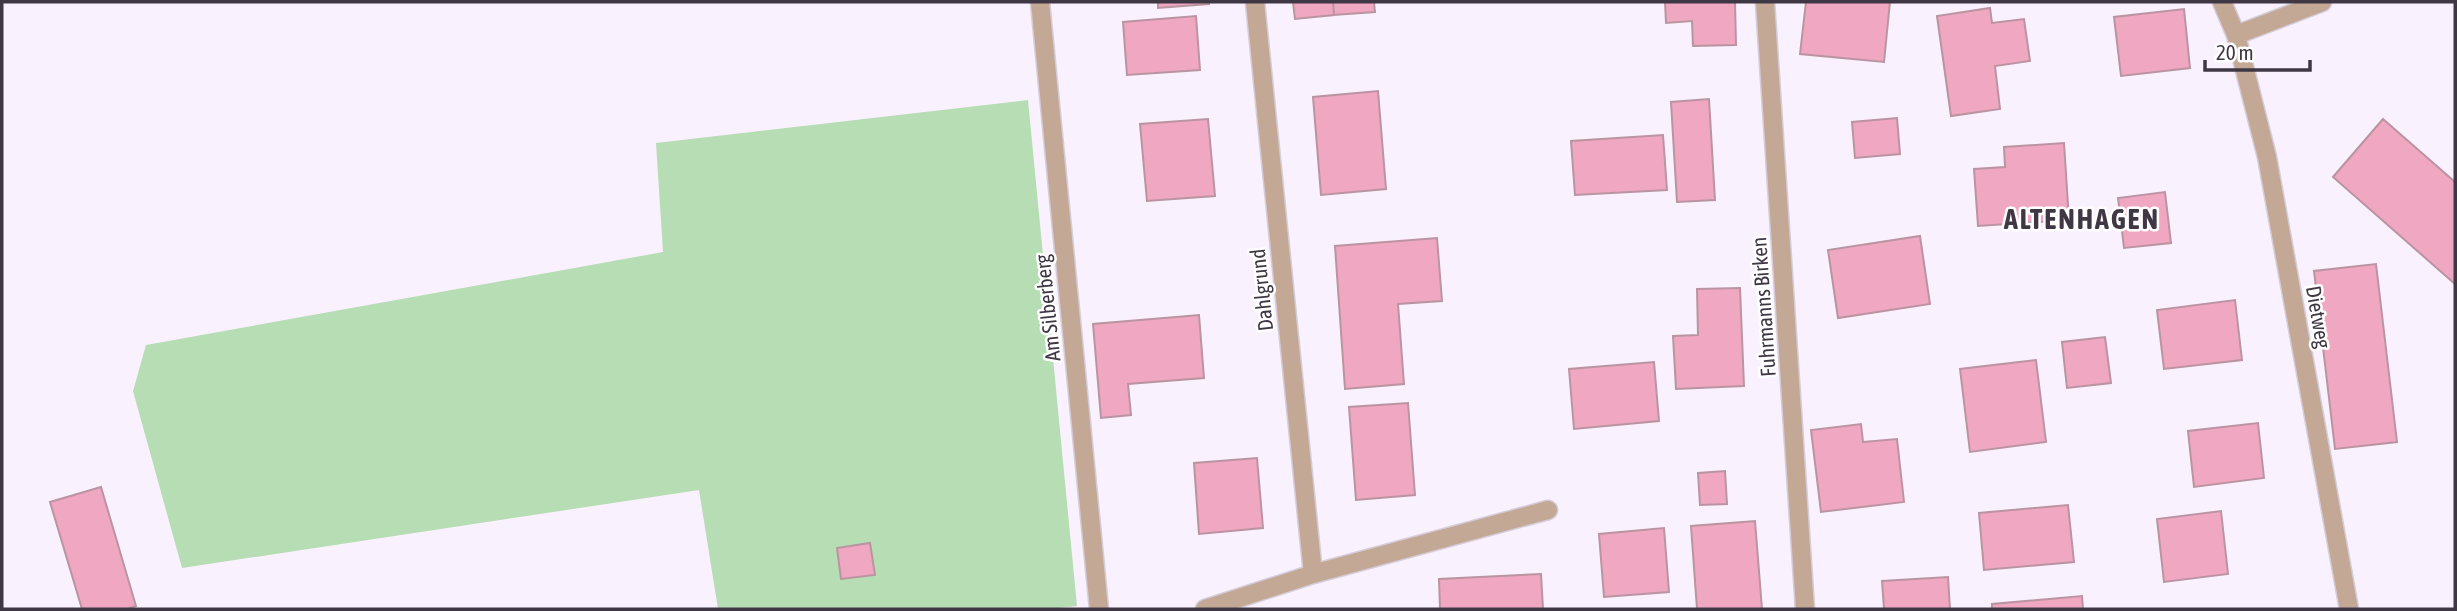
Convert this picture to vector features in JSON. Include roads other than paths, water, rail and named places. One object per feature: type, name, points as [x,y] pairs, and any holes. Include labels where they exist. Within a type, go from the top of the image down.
[{"type":"street","name":"Am Silberberg","points":[[1040,2],[1099,609]]},
{"type":"street","name":"Dahlgrund","points":[[1255,2],[1312,575]]},
{"type":"street","name":"Fuhrmanns Birken","points":[[1765,2],[1805,609]]},
{"type":"street","name":"Dietweg","points":[[2222,2],[2236,35],[2267,158],[2349,609]]},
{"type":"street","points":[[2236,35],[2322,2]]},
{"type":"street","points":[[1205,609],[1312,575],[1548,510]]},
{"type":"district","name":"ALTENHAGEN","points":[[2082,219]]}]
